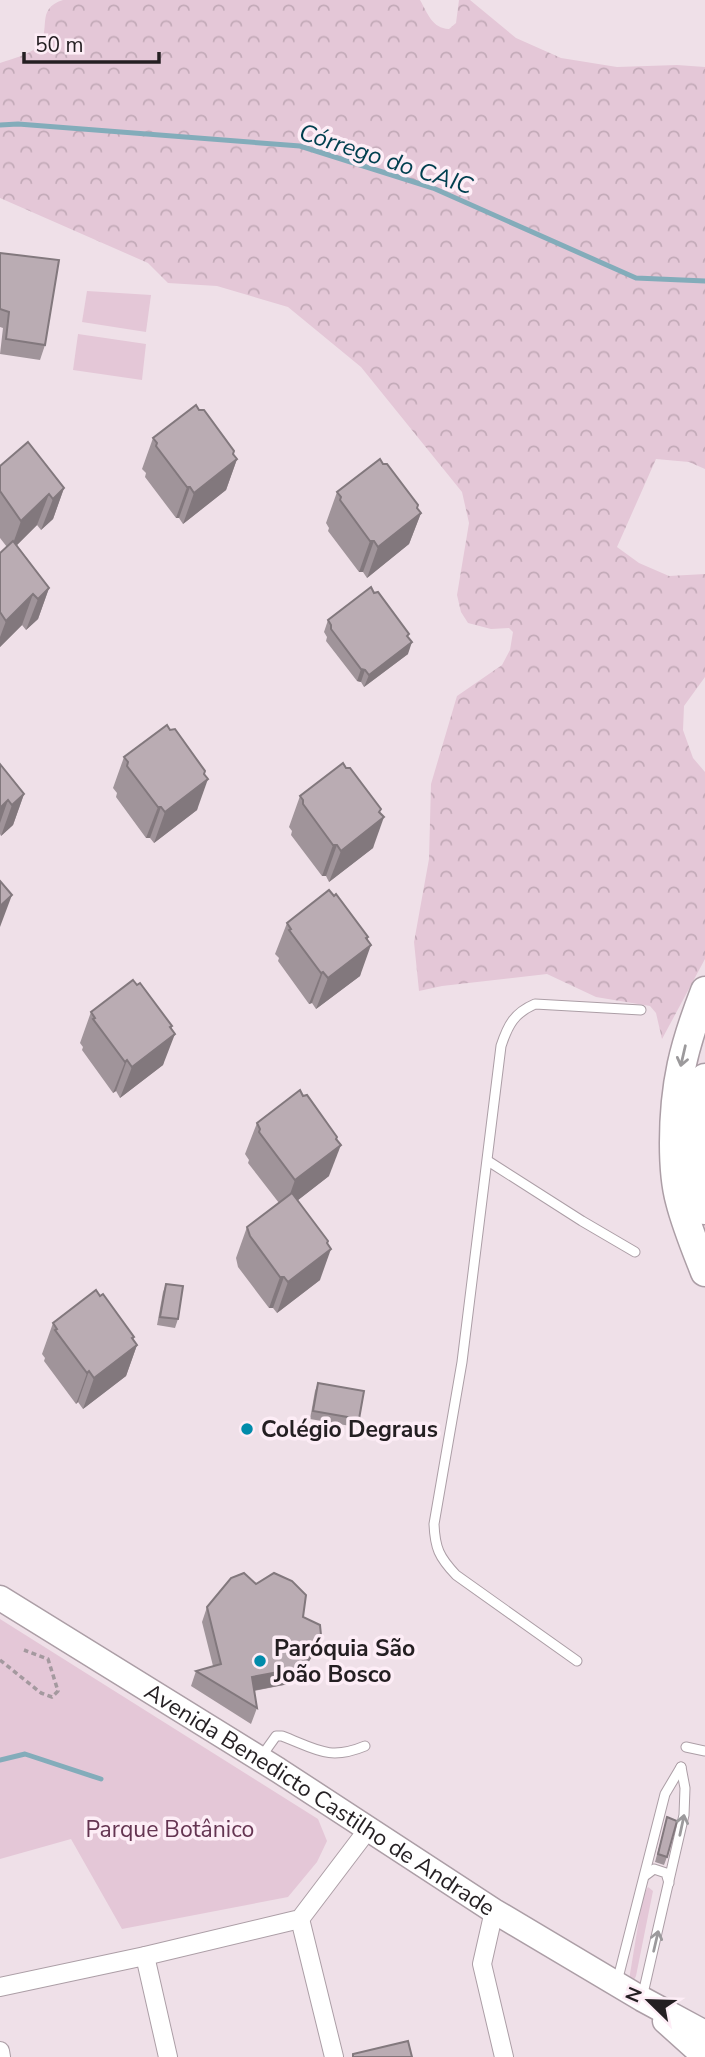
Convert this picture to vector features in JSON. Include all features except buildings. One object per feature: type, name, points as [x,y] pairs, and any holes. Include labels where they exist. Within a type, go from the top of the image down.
[{"type":"main road","points":[[705,991],[685,1045],[677,1083],[674,1123],[674,1158],[679,1199],[705,1272]]},
{"type":"main road","points":[[705,1078],[698,1125],[696,1165],[705,1210]]},
{"type":"main road","name":"Avenida Benedicto Castilho de Andrade","points":[[0,1598],[260,1758],[494,1910],[642,1999],[705,2033]]},
{"type":"main road","name":"Avenida Benedicto Castilho de Andrade","points":[[642,1999],[705,2057]]},
{"type":"street","points":[[0,1987],[300,1919],[369,1828]]},
{"type":"street","points":[[494,1910],[482,1964],[504,2057]]},
{"type":"street","points":[[300,1919],[334,2057]]},
{"type":"street","points":[[145,1956],[168,2057]]},
{"type":"street","points":[[0,2051],[1,2057]]},
{"type":"lane","points":[[577,1661],[456,1574],[441,1559],[435,1541],[437,1499],[462,1362],[501,1046],[512,1018],[535,1004],[641,1010]]},
{"type":"lane","points":[[488,1161],[582,1222],[635,1252]]},
{"type":"lane","points":[[260,1758],[276,1736],[335,1755],[349,1753],[365,1746]]},
{"type":"lane","points":[[686,1747],[705,1751]]},
{"type":"lane","points":[[616,1983],[665,1794],[681,1767],[685,1788],[684,1815],[642,1999]]},
{"type":"lane","points":[[646,1875],[654,1870],[666,1873],[669,1883]]},
{"type":"path","points":[[0,1660],[41,1693],[52,1697],[58,1691],[48,1659],[24,1650]]},
{"type":"green space","points":[[63,0],[420,0],[434,23],[449,29],[456,23],[459,0],[470,0],[516,38],[561,58],[617,67],[705,67],[705,469],[689,462],[656,459],[617,547],[639,563],[669,576],[705,574],[705,677],[684,706],[683,730],[693,758],[705,772],[705,959],[662,1039],[656,1013],[650,1006],[596,997],[547,974],[419,991],[414,942],[429,859],[431,784],[457,696],[502,665],[510,650],[513,632],[509,628],[491,629],[468,623],[461,612],[457,595],[469,523],[462,492],[361,367],[288,307],[217,286],[168,283],[148,263],[0,198],[0,63],[25,55],[37,47],[42,41],[49,9]]},
{"type":"green space","points":[[87,291],[151,295],[146,332],[82,322]]},
{"type":"green space","points":[[78,334],[146,344],[142,380],[73,370]]},
{"type":"green space","name":"Parque Botânico","points":[[0,1619],[318,1819],[327,1841],[317,1862],[288,1897],[122,1929],[71,1839],[0,1859]]},
{"type":"green space","points":[[648,1887],[653,1891],[636,1976],[634,1980],[629,1980],[643,1895]]},
{"type":"waterway","name":"Córrego do CAIC","points":[[0,125],[18,124],[300,146],[433,188],[636,278],[705,281]]},
{"type":"waterway","points":[[0,1760],[25,1754],[101,1779]]},
{"type":"place","name":"Colégio Degraus","points":[[247,1429]]},
{"type":"place","name":"Paróquia São João Bosco","points":[[260,1661]]}]
